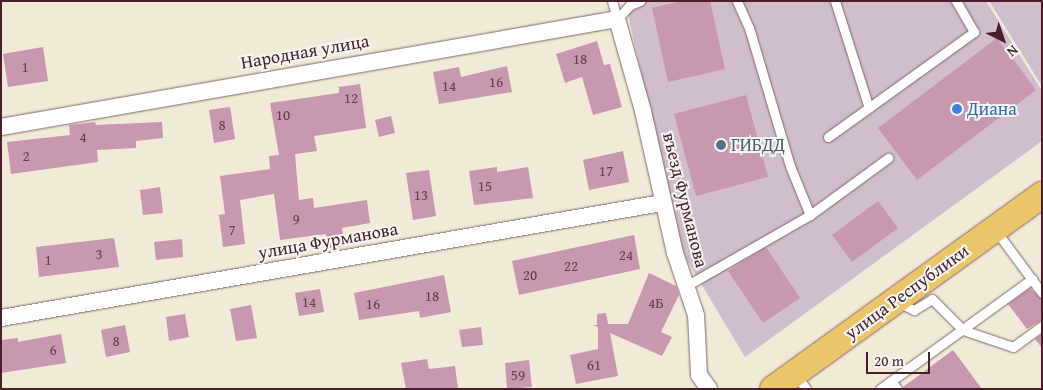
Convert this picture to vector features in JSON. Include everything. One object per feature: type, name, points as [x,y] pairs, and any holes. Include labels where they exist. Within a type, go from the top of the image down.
[{"type":"main road","name":"улица Республики","points":[[773,389],[800,381],[895,300],[1042,196]]},
{"type":"street","name":"Народная улица","points":[[1,127],[617,19]]},
{"type":"street","name":"въезд Фурманова","points":[[617,19],[643,111],[662,203],[696,315],[699,375],[709,389]]},
{"type":"street","name":"улица Фурманова","points":[[1,318],[662,203]]},
{"type":"lane","points":[[612,1],[617,19]]},
{"type":"lane","points":[[617,19],[630,5],[640,1]]},
{"type":"lane","points":[[737,1],[749,28],[790,166],[810,215]]},
{"type":"lane","points":[[835,1],[869,108]]},
{"type":"lane","points":[[828,137],[974,32],[956,1]]},
{"type":"lane","points":[[686,286],[810,215],[888,158]]},
{"type":"lane","points":[[995,229],[1042,293]]},
{"type":"lane","points":[[880,389],[1032,280]]},
{"type":"lane","points":[[895,300],[914,310],[932,299],[963,330],[1013,348],[1042,326]]},
{"type":"lane","points":[[891,381],[897,389]]},
{"type":"shaded area","points":[[644,1],[986,1],[1042,91],[1042,141],[745,357],[681,250],[627,10]]},
{"type":"shaded area","points":[[989,1],[1042,1],[1042,86]]},
{"type":"building","points":[[682,1],[710,1],[725,69],[668,82],[652,8]]},
{"type":"building","points":[[997,38],[1036,90],[917,180],[878,128]]},
{"type":"building","points":[[597,41],[604,65],[610,64],[622,107],[593,115],[582,77],[565,83],[556,54]]},
{"type":"building","points":[[43,47],[48,81],[8,87],[3,54]]},
{"type":"building","points":[[507,66],[512,92],[439,104],[433,72],[459,67],[461,77]]},
{"type":"building","points":[[360,84],[366,128],[314,136],[317,151],[295,154],[299,200],[313,198],[314,208],[367,200],[370,223],[342,228],[345,246],[328,248],[326,234],[280,240],[274,194],[240,200],[245,244],[223,247],[219,215],[225,214],[220,176],[270,169],[269,156],[279,155],[270,103],[339,93],[339,87]]},
{"type":"building","points":[[746,95],[768,177],[696,196],[674,114]]},
{"type":"building","points":[[230,107],[235,139],[214,143],[209,110]]},
{"type":"building","points":[[391,116],[395,133],[379,137],[375,120]]},
{"type":"building","points":[[95,122],[96,125],[162,122],[163,138],[136,141],[136,148],[97,150],[98,162],[11,174],[7,142],[70,135],[69,125]]},
{"type":"building","points":[[623,151],[629,182],[589,190],[583,160]]},
{"type":"building","points":[[497,167],[497,172],[528,167],[533,198],[474,205],[469,171]]},
{"type":"building","points":[[429,170],[436,216],[413,220],[406,173]]},
{"type":"building","points":[[160,187],[163,213],[143,215],[140,190]]},
{"type":"building","points":[[878,201],[898,228],[852,262],[832,235]]},
{"type":"building","points":[[634,235],[640,269],[519,295],[512,261]]},
{"type":"building","points":[[114,238],[119,267],[39,277],[36,247]]},
{"type":"building","points":[[182,239],[183,257],[156,260],[154,242]]},
{"type":"building","points":[[766,247],[800,298],[763,323],[728,271]]},
{"type":"building","points":[[649,273],[676,286],[679,295],[661,332],[672,337],[662,356],[610,333],[618,376],[576,384],[570,355],[598,349],[598,327],[592,325],[597,325],[597,314],[606,313],[608,324],[628,324]]},
{"type":"building","points":[[444,275],[451,312],[420,318],[419,311],[359,320],[354,293]]},
{"type":"building","points":[[1030,288],[1042,299],[1042,320],[1027,329],[1008,304]]},
{"type":"building","points":[[320,289],[324,312],[299,316],[295,293]]},
{"type":"building","points":[[251,305],[257,338],[236,341],[230,309]]},
{"type":"building","points":[[185,314],[189,337],[169,341],[166,317]]},
{"type":"building","points":[[125,325],[130,352],[106,357],[101,330]]},
{"type":"building","points":[[481,327],[483,345],[462,347],[459,330]]},
{"type":"building","points":[[61,334],[66,363],[1,373],[1,340],[18,338],[18,342]]},
{"type":"building","points":[[1042,334],[1042,348],[1035,339]]},
{"type":"building","points":[[953,350],[982,389],[903,389],[903,387]]},
{"type":"building","points":[[427,359],[429,369],[455,366],[458,389],[406,389],[401,363]]},
{"type":"building","points":[[529,360],[532,387],[507,389],[505,363]]},
{"type":"place","name":"Диана","points":[[957,109]]},
{"type":"place","name":"ГИБДД","points":[[721,145]]}]
